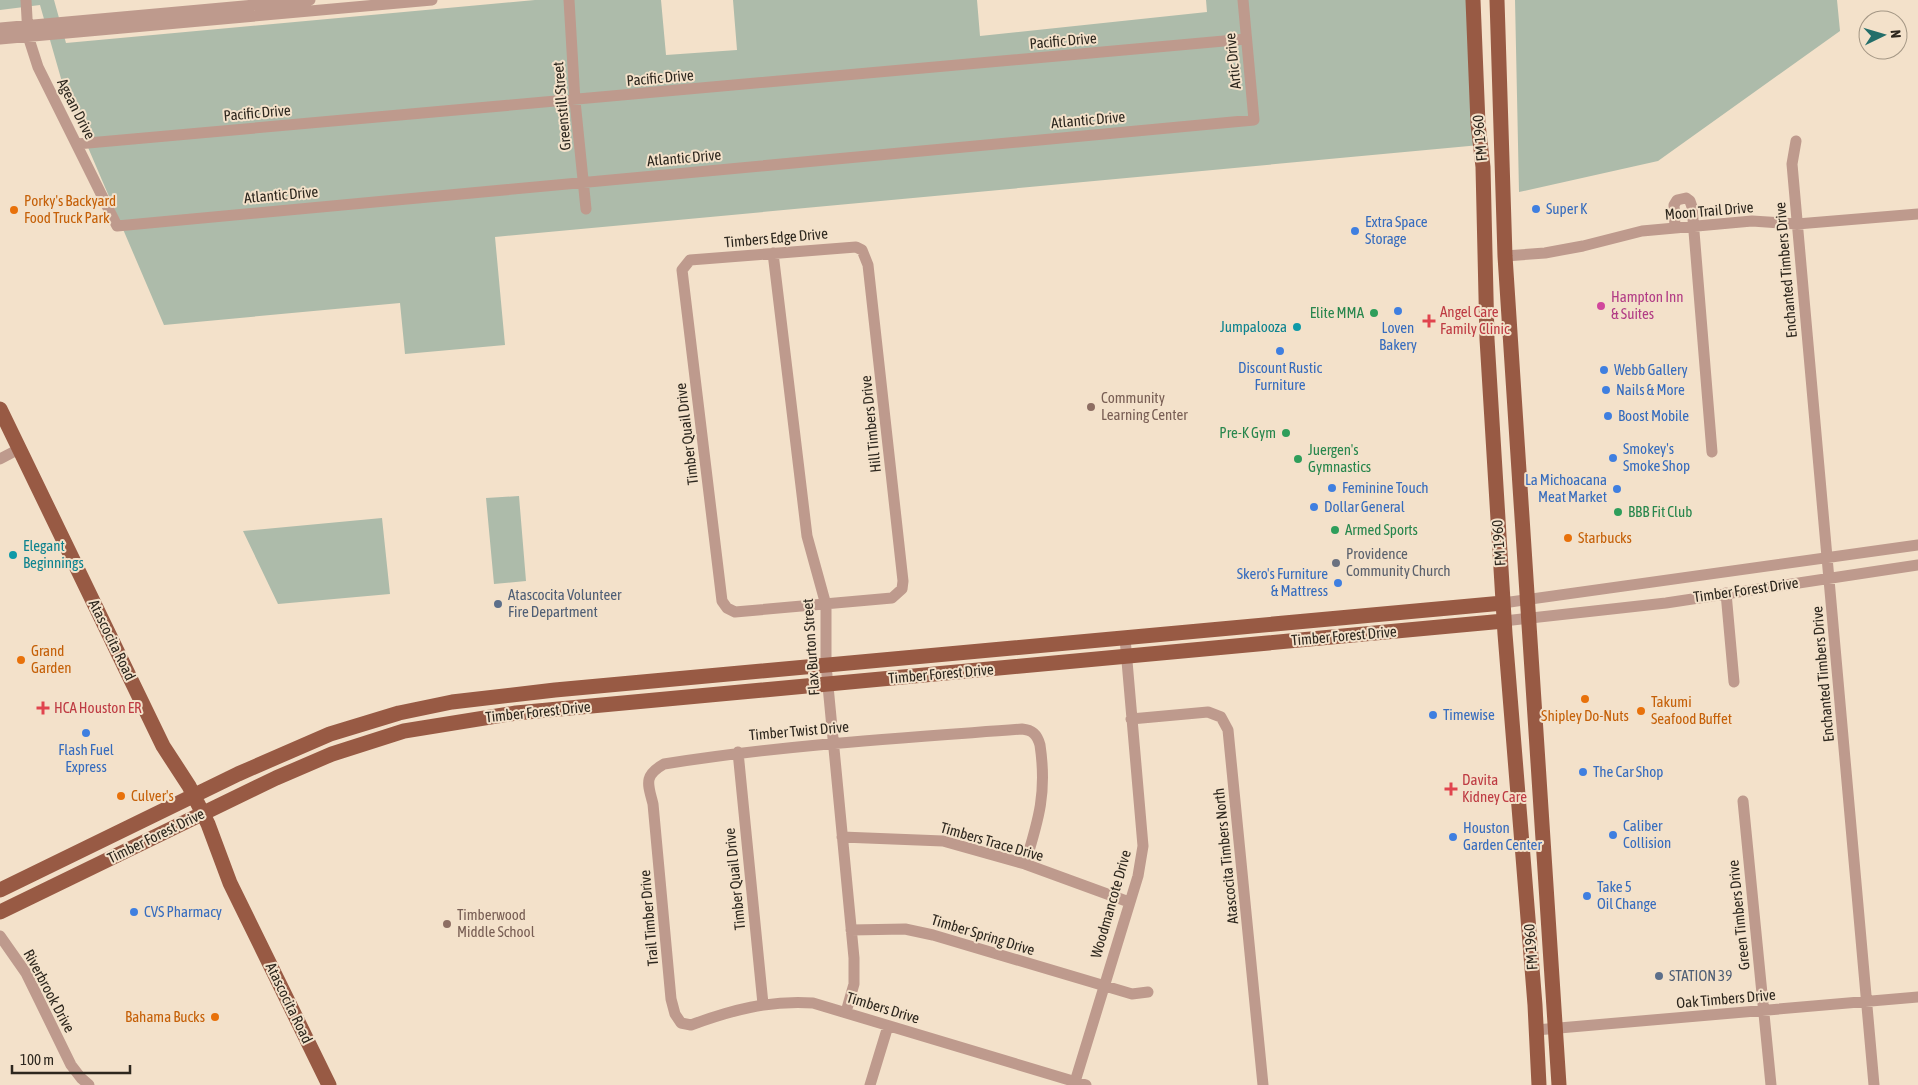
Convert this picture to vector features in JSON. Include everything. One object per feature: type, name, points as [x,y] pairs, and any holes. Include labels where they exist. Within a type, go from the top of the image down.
[{"type":"main road","name":"FM 1960","points":[[1474,0],[1484,214],[1482,250],[1487,340],[1504,620],[1539,1085]]},
{"type":"main road","name":"FM 1960","points":[[1497,0],[1505,256],[1559,1085]]},
{"type":"main road","points":[[1484,214],[1492,227],[1495,250],[1505,256]]},
{"type":"main road","points":[[1482,250],[1492,258],[1498,285],[1509,302]]},
{"type":"main road","name":"Atascocita Road","points":[[0,409],[163,746],[194,796],[230,883],[329,1085]]},
{"type":"main road","name":"Timber Forest Drive","points":[[0,890],[294,748],[330,734],[399,713],[452,702],[826,665],[1503,603]]},
{"type":"main road","points":[[1363,615],[1365,635]]},
{"type":"main road","name":"Timber Forest Drive","points":[[0,912],[276,778],[332,754],[404,731],[503,714],[1365,635],[1504,620]]},
{"type":"main road","points":[[1285,622],[1287,642]]},
{"type":"main road","points":[[968,652],[970,671]]},
{"type":"street","name":"Agean Drive","points":[[26,0],[28,30],[38,67],[117,226]]},
{"type":"street","points":[[0,39],[28,30],[310,0]]},
{"type":"street","points":[[0,28],[28,30],[432,0]]},
{"type":"street","name":"Greenstill Street","points":[[569,0],[575,101],[586,209]]},
{"type":"street","name":"Artic Drive","points":[[1243,0],[1254,120]]},
{"type":"street","name":"Pacific Drive","points":[[77,144],[575,101],[1246,39]]},
{"type":"street","name":"Atlantic Drive","points":[[117,226],[1254,120]]},
{"type":"street","name":"Enchanted Timbers Drive","points":[[1796,141],[1792,164],[1874,1085]]},
{"type":"street","points":[[1676,228],[1674,205],[1681,198],[1690,201],[1694,227],[1712,452]]},
{"type":"street","name":"Moon Trail Drive","points":[[1505,256],[1546,253],[1642,231],[1752,221],[1797,224],[1918,214]]},
{"type":"street","name":"Timbers Edge Drive","points":[[692,260],[847,247],[856,247],[862,250]]},
{"type":"street","name":"Hill Timbers Drive","points":[[826,605],[892,598],[902,589],[903,581],[868,265],[862,250]]},
{"type":"street","name":"Flax Burton Street","points":[[773,253],[807,536],[826,605],[826,665],[855,977],[846,1012]]},
{"type":"street","name":"Timber Quail Drive","points":[[692,260],[682,270],[722,601],[727,608],[736,612],[826,605]]},
{"type":"street","points":[[0,459],[20,449]]},
{"type":"street","name":"Timber Forest Drive","points":[[1503,603],[1665,582],[1918,545]]},
{"type":"street","name":"Timber Forest Drive","points":[[1504,620],[1666,602],[1918,565]]},
{"type":"street","points":[[1665,582],[1666,602]]},
{"type":"street","points":[[1726,593],[1734,682]]},
{"type":"street","name":"Woodmancote Drive","points":[[1078,1084],[1103,987],[1138,876],[1143,846],[1125,638]]},
{"type":"street","name":"Atascocita Timbers North","points":[[1131,719],[1208,712],[1221,717],[1228,730],[1262,1085]]},
{"type":"street","name":"Timber Twist Drive","points":[[655,820],[648,783],[653,770],[664,764],[738,752],[834,742],[1002,730],[1031,730],[1038,738],[1040,744],[1042,804],[1025,864]]},
{"type":"street","name":"Timber Quail Drive","points":[[738,752],[763,1004]]},
{"type":"street","name":"Green Timbers Drive","points":[[1743,801],[1771,1085]]},
{"type":"street","name":"Trail Timber Drive","points":[[655,820],[674,1013]]},
{"type":"street","name":"Timbers Trace Drive","points":[[842,837],[910,838],[942,841],[1025,864],[1129,902]]},
{"type":"street","name":"Timber Spring Drive","points":[[852,930],[905,928],[933,934],[1103,987],[1132,994],[1148,992]]},
{"type":"street","name":"Riverbrook Drive","points":[[0,936],[26,973],[71,1064],[81,1078],[89,1085]]},
{"type":"street","name":"Oak Timbers Drive","points":[[1536,1030],[1868,1003],[1918,997]]},
{"type":"street","name":"Timbers Drive","points":[[674,1013],[681,1023],[691,1025],[738,1008],[763,1004],[813,1003],[1078,1084]]},
{"type":"street","points":[[870,1085],[888,1026]]},
{"type":"green space","points":[[0,0],[54,0],[66,43],[535,0],[661,0],[666,55],[737,50],[733,0],[977,0],[980,36],[1207,12],[1206,0],[1475,0],[1480,145],[495,237],[505,345],[405,354],[400,303],[164,325],[66,96],[40,5],[0,10]]},
{"type":"green space","points":[[1515,0],[1837,0],[1840,31],[1658,161],[1519,192]]},
{"type":"green space","points":[[519,496],[526,581],[494,584],[486,498]]},
{"type":"green space","points":[[382,518],[390,594],[278,604],[243,531]]},
{"type":"place","name":"Super K","points":[[1536,209]]},
{"type":"place","name":"Porky's Backyard Food Truck Park","points":[[14,210]]},
{"type":"place","name":"Extra Space Storage","points":[[1355,231]]},
{"type":"place","name":"Hampton Inn & Suites","points":[[1601,306]]},
{"type":"place","name":"Loven Bakery","points":[[1398,311]]},
{"type":"place","name":"Elite MMA","points":[[1374,313]]},
{"type":"place","name":"Angel Care Family Clinic","points":[[1429,321]]},
{"type":"place","name":"Jumpalooza","points":[[1297,327]]},
{"type":"place","name":"Discount Rustic Furniture","points":[[1280,351]]},
{"type":"place","name":"Webb Gallery","points":[[1604,370]]},
{"type":"place","name":"Nails & More","points":[[1606,390]]},
{"type":"place","name":"Community Learning Center","points":[[1091,407]]},
{"type":"place","name":"Boost Mobile","points":[[1608,416]]},
{"type":"place","name":"Pre-K Gym","points":[[1286,433]]},
{"type":"place","name":"Smokey's Smoke Shop","points":[[1613,458]]},
{"type":"place","name":"Juergen's Gymnastics","points":[[1298,459]]},
{"type":"place","name":"Feminine Touch","points":[[1332,488]]},
{"type":"place","name":"La Michoacana Meat Market","points":[[1617,489]]},
{"type":"place","name":"Dollar General","points":[[1314,507]]},
{"type":"place","name":"BBB Fit Club","points":[[1618,512]]},
{"type":"place","name":"Armed Sports","points":[[1335,530]]},
{"type":"place","name":"Starbucks","points":[[1568,538]]},
{"type":"place","name":"Elegant Beginnings","points":[[13,555]]},
{"type":"place","name":"Providence Community Church","points":[[1336,563]]},
{"type":"place","name":"Skero's Furniture & Mattress","points":[[1338,583]]},
{"type":"place","name":"Atascocita Volunteer Fire Department","points":[[498,604]]},
{"type":"place","name":"Grand Garden","points":[[21,660]]},
{"type":"place","name":"Shipley Do-Nuts","points":[[1585,699]]},
{"type":"place","name":"HCA Houston ER","points":[[43,708]]},
{"type":"place","name":"Takumi Seafood Buffet","points":[[1641,711]]},
{"type":"place","name":"Timewise","points":[[1433,715]]},
{"type":"place","name":"Flash Fuel Express","points":[[86,733]]},
{"type":"place","name":"The Car Shop","points":[[1583,772]]},
{"type":"place","name":"Davita Kidney Care","points":[[1451,789]]},
{"type":"place","name":"Culver's","points":[[121,796]]},
{"type":"place","name":"Caliber Collision","points":[[1613,835]]},
{"type":"place","name":"Houston Garden Center","points":[[1453,837]]},
{"type":"place","name":"Take 5 Oil Change","points":[[1587,896]]},
{"type":"place","name":"CVS Pharmacy","points":[[134,912]]},
{"type":"place","name":"Timberwood Middle School","points":[[447,924]]},
{"type":"place","name":"STATION 39","points":[[1659,976]]},
{"type":"place","name":"Bahama Bucks","points":[[215,1017]]}]
